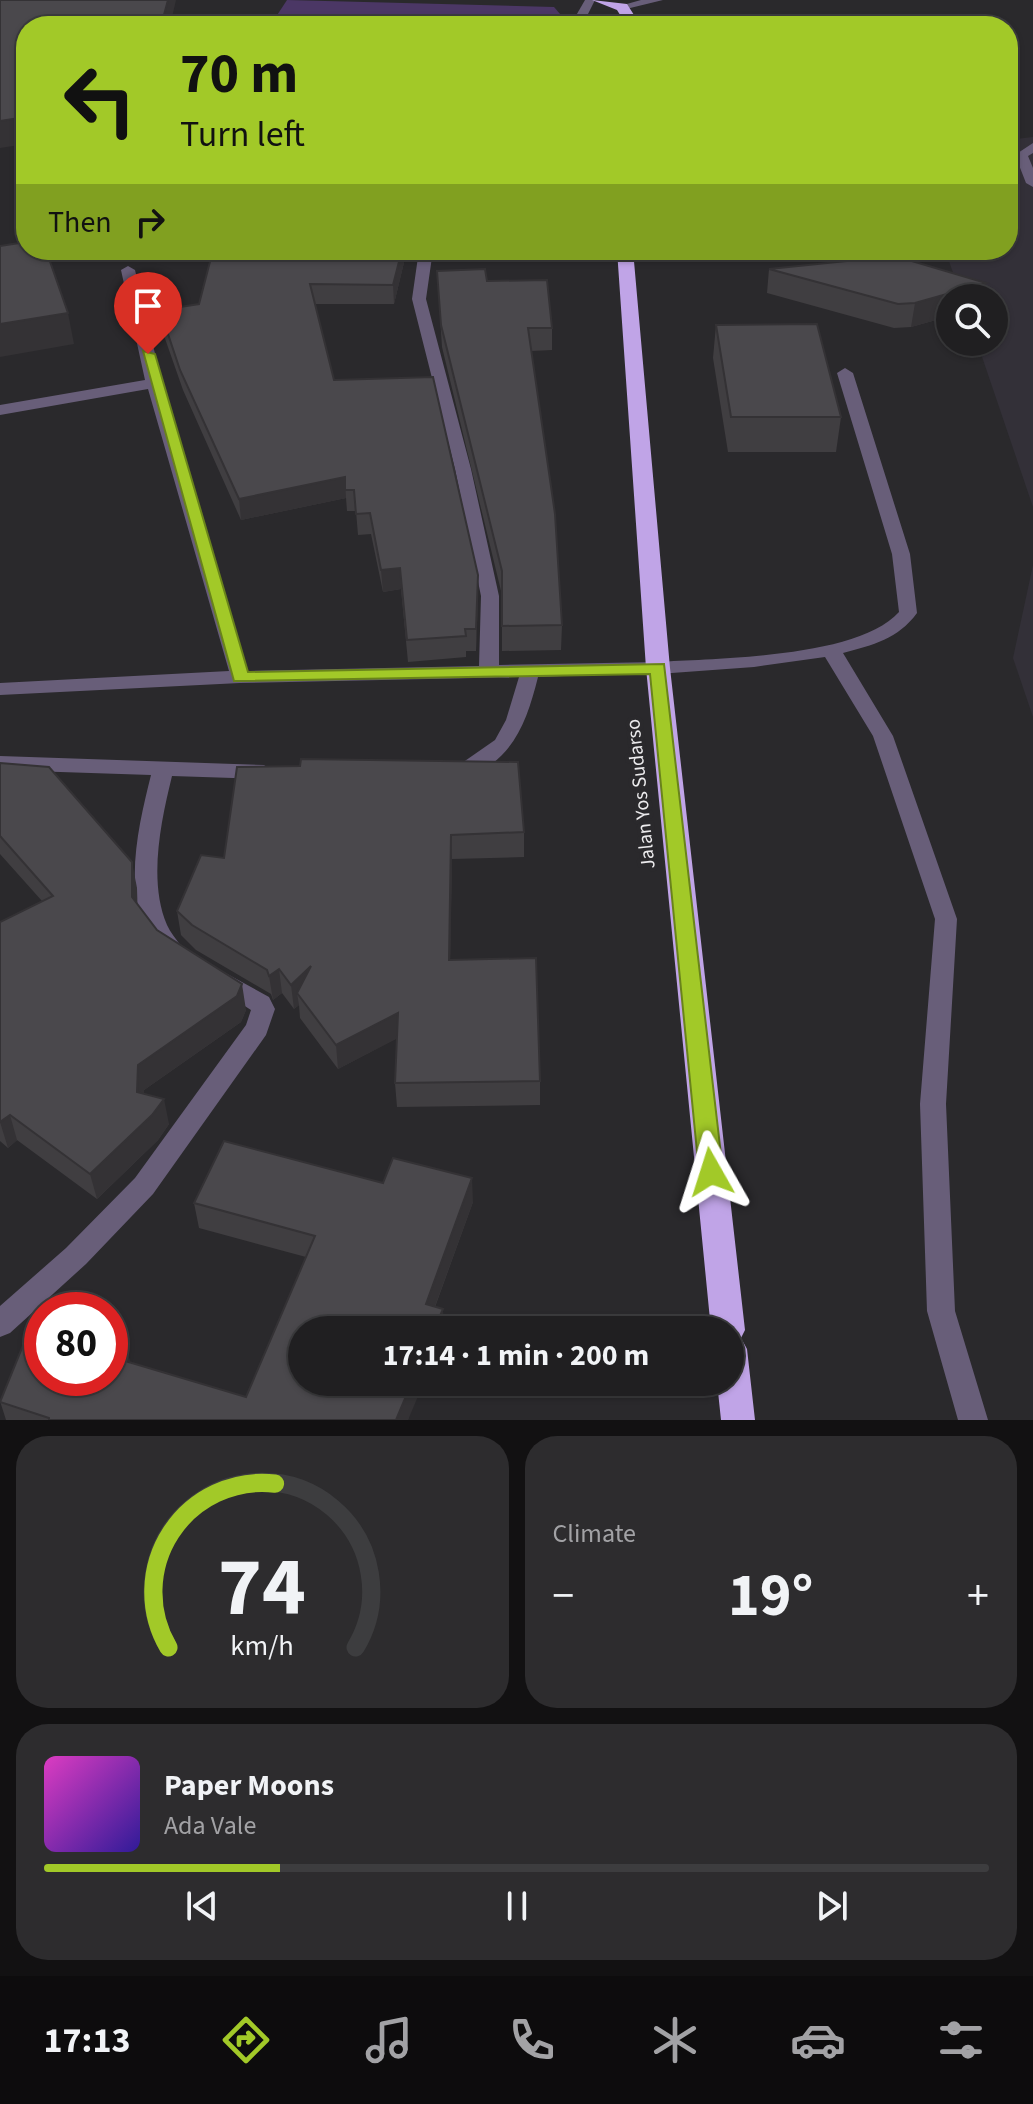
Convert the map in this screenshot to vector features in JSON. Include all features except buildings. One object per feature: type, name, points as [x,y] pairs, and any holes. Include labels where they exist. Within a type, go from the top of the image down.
[{"type":"highway","points":[[599,0],[622,7],[628,16]]},
{"type":"highway","name":"Jalan Yos Sudarso","points":[[626,260],[658,668],[727,1316]]},
{"type":"highway","points":[[735,1396],[738,1420]]},
{"type":"street","points":[[622,7],[658,0]]},
{"type":"street","points":[[1033,147],[1021,155],[1033,183]]},
{"type":"street","points":[[425,260],[419,299],[490,596],[489,672]]},
{"type":"street","points":[[128,270],[154,383],[240,677]]},
{"type":"street","points":[[0,689],[240,677],[658,668],[832,652],[895,631],[908,613],[901,554],[845,373]]},
{"type":"street","points":[[0,410],[154,383]]},
{"type":"street","points":[[832,652],[883,736],[946,919],[933,1104],[941,1311],[973,1420]]},
{"type":"street","points":[[442,776],[473,767],[504,745],[515,729],[530,671]]},
{"type":"street","points":[[0,763],[289,773]]},
{"type":"street","points":[[0,1324],[76,1256],[144,1186],[257,1028],[263,1009],[261,1004],[196,965],[159,937],[151,921],[151,811],[163,769]]},
{"type":"shaded area","points":[[287,0],[554,7],[562,16],[277,16]]},
{"type":"shaded area","points":[[1033,137],[1033,507],[982,356],[1008,356],[1008,284],[957,284],[949,260],[1018,260],[1018,139]]},
{"type":"shaded area","points":[[1033,565],[1033,717],[1013,658]]},
{"type":"route","points":[[148,354],[240,677],[658,668],[711,1172]]}]
